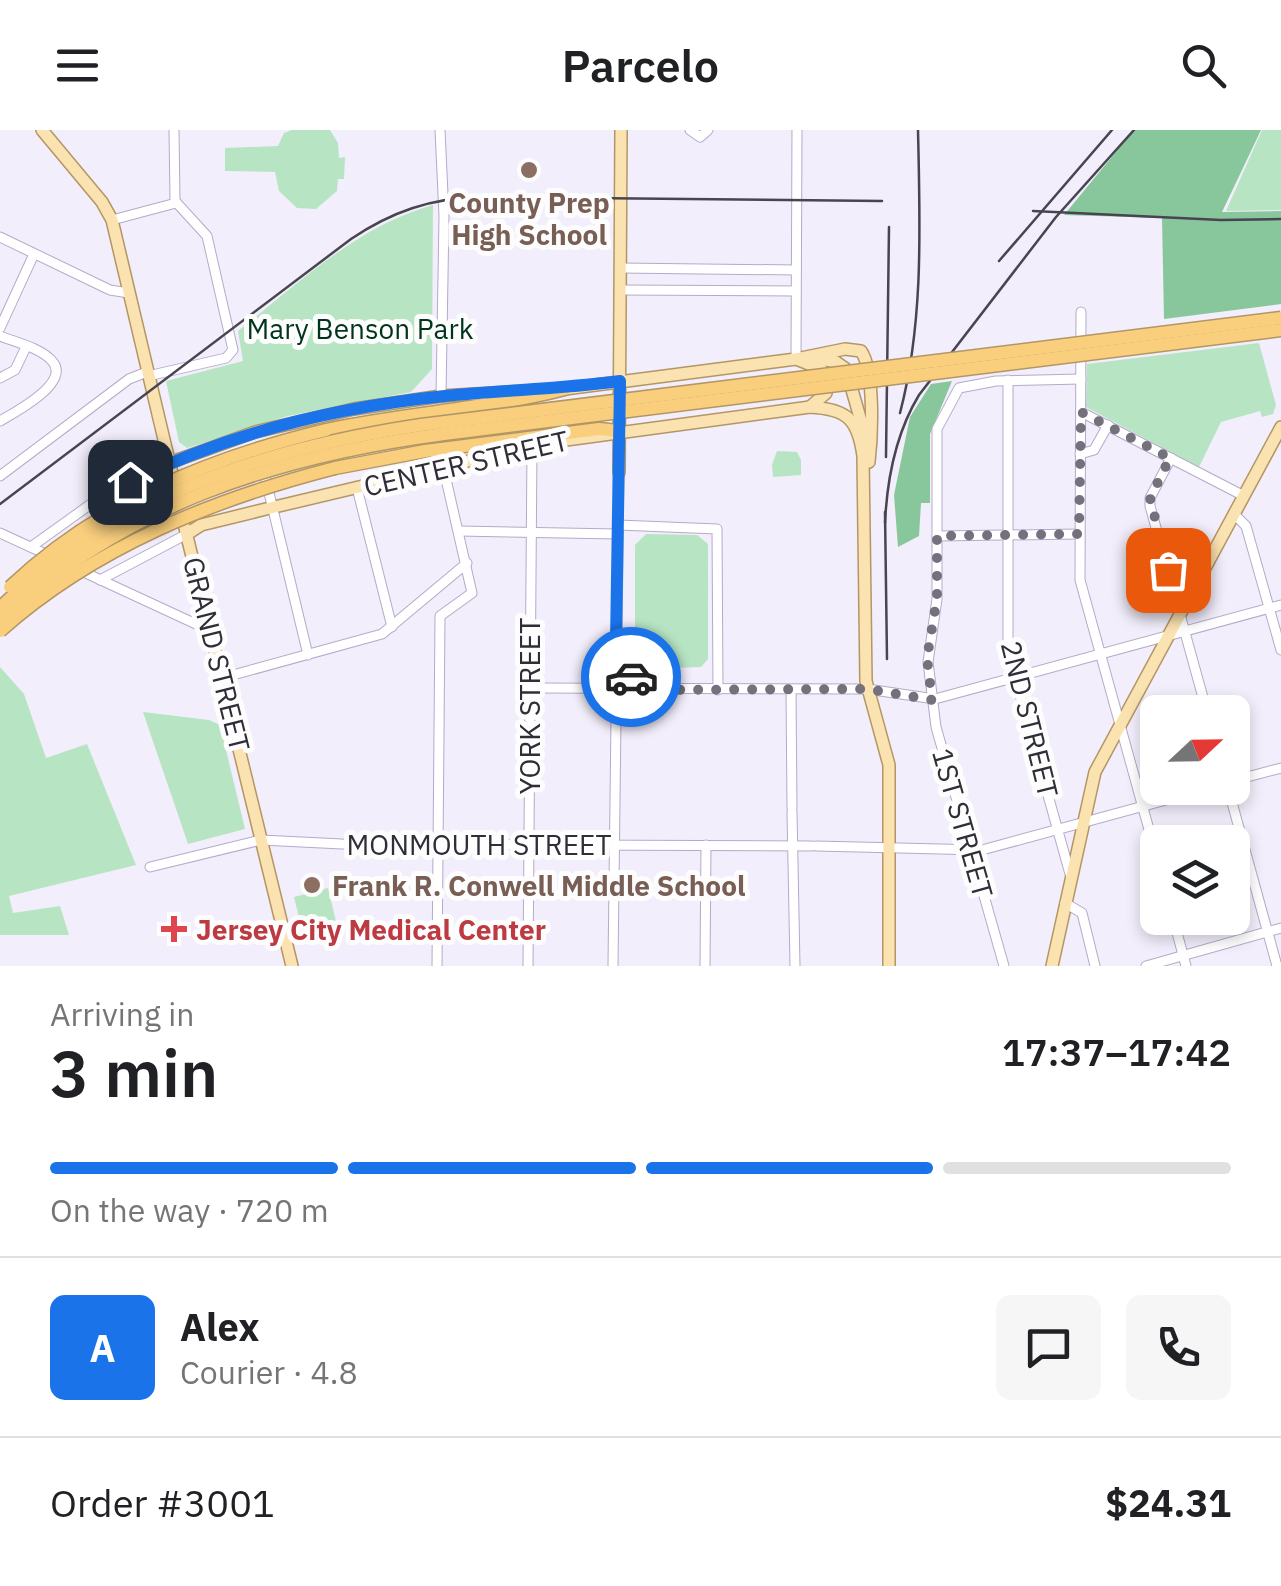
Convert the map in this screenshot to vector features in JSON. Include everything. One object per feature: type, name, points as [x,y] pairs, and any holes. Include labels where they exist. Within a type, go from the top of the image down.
[{"type":"highway","points":[[0,608],[71,550],[155,500],[223,473],[319,445],[421,425],[1281,318]]},
{"type":"highway","points":[[0,621],[66,565],[137,521],[231,482],[328,455],[444,434],[1281,330]]},
{"type":"highway","points":[[0,597],[65,540],[126,501],[222,460],[326,430],[514,400],[564,388]]},
{"type":"highway","points":[[427,411],[439,403],[441,396]]},
{"type":"highway","points":[[0,631],[72,576],[201,510],[261,488],[335,468],[459,446],[599,429],[620,431]]},
{"type":"main road","name":"GRAND STREET","points":[[42,130],[98,196],[112,220],[292,966]]},
{"type":"main road","points":[[618,472],[621,130]]},
{"type":"main road","points":[[169,463],[255,432],[354,409],[441,396],[564,388],[796,359],[851,348],[863,352],[871,429],[865,486]]},
{"type":"main road","points":[[796,359],[821,369],[828,377],[826,393],[810,407]]},
{"type":"main road","points":[[796,359],[827,359],[846,369],[865,433],[868,469]]},
{"type":"main road","points":[[810,407],[833,408],[852,422],[862,446],[867,689],[888,755],[889,966]]},
{"type":"main road","name":"CENTER STREET","points":[[187,534],[202,525],[532,446],[810,407]]},
{"type":"main road","points":[[1052,966],[1091,782],[1179,612],[1277,444],[1281,427]]},
{"type":"street","points":[[0,476],[129,379],[226,358],[233,350],[208,240],[204,230],[176,203],[174,130]]},
{"type":"street","points":[[440,130],[444,216],[441,396]]},
{"type":"street","points":[[690,130],[697,136],[708,130]]},
{"type":"street","points":[[796,359],[797,130]]},
{"type":"street","points":[[112,220],[176,203]]},
{"type":"street","points":[[0,238],[110,290],[129,293]]},
{"type":"street","points":[[0,420],[51,386],[57,371],[54,362],[0,332],[34,254]]},
{"type":"street","points":[[620,268],[796,270]]},
{"type":"street","points":[[620,290],[796,291]]},
{"type":"street","points":[[1081,312],[1080,580],[1147,825]]},
{"type":"street","points":[[0,378],[15,370],[26,347]]},
{"type":"street","points":[[1008,380],[1081,379]]},
{"type":"street","name":"1ST STREET","points":[[1004,966],[932,700],[927,658],[937,598],[937,430],[962,388],[1008,380]]},
{"type":"street","name":"2ND STREET","points":[[1008,380],[1008,652],[1071,876]]},
{"type":"street","points":[[1081,412],[1244,496]]},
{"type":"street","points":[[1080,454],[1094,450],[1108,425]]},
{"type":"street","points":[[255,432],[308,655]]},
{"type":"street","name":"YORK STREET","points":[[528,966],[532,446]]},
{"type":"street","points":[[1170,458],[1150,498],[1150,506],[1202,695]]},
{"type":"street","points":[[31,547],[102,496],[169,463]]},
{"type":"street","points":[[437,966],[440,616],[472,593],[443,466]]},
{"type":"street","points":[[613,966],[618,472]]},
{"type":"street","points":[[357,488],[392,627]]},
{"type":"street","points":[[1234,514],[1246,526],[1281,650]]},
{"type":"street","points":[[459,531],[717,529],[718,690]]},
{"type":"street","points":[[0,533],[211,631]]},
{"type":"street","points":[[100,580],[187,534]]},
{"type":"street","points":[[937,536],[1079,534]]},
{"type":"street","points":[[222,678],[382,634],[467,563]]},
{"type":"street","points":[[530,688],[867,689],[932,700],[1281,606]]},
{"type":"street","points":[[616,644],[624,668],[646,690]]},
{"type":"street","points":[[792,690],[796,966]]},
{"type":"street","points":[[1250,776],[1281,768]]},
{"type":"street","name":"MONMOUTH STREET","points":[[150,866],[260,840],[982,850],[1146,805]]},
{"type":"street","points":[[1233,805],[1278,966]]},
{"type":"street","points":[[705,966],[706,845]]},
{"type":"street","points":[[1065,903],[1082,913],[1096,966]]},
{"type":"street","points":[[1146,966],[1185,961],[1281,928]]},
{"type":"street","points":[[1178,935],[1185,961]]},
{"type":"green space","points":[[330,130],[338,143],[339,158],[345,157],[344,179],[338,179],[337,191],[316,209],[297,208],[279,191],[275,172],[225,171],[225,148],[278,146],[284,133]]},
{"type":"green space","points":[[1134,130],[1261,130],[1222,212],[1281,211],[1281,304],[1164,319],[1162,218],[1064,215]]},
{"type":"green space","points":[[1262,130],[1281,130],[1281,210],[1226,211]]},
{"type":"green space","name":"Mary Benson Park","points":[[433,205],[432,369],[411,392],[288,416],[187,448],[179,442],[166,381],[243,361],[238,331],[354,241],[405,214]]},
{"type":"green space","points":[[1259,343],[1276,405],[1273,414],[1262,417],[1260,411],[1221,422],[1199,467],[1086,407],[1087,364]]},
{"type":"green space","points":[[952,381],[930,434],[930,503],[921,503],[919,536],[898,547],[894,495],[910,417],[931,384]]},
{"type":"green space","points":[[777,451],[797,452],[801,475],[773,477]]},
{"type":"green space","points":[[646,534],[697,535],[708,544],[708,659],[701,667],[645,669],[635,661],[635,545]]},
{"type":"green space","points":[[0,667],[24,694],[46,758],[87,744],[136,865],[9,896],[13,913],[60,906],[69,935],[0,935]]},
{"type":"green space","points":[[143,712],[209,720],[220,725],[245,829],[188,844]]},
{"type":"green space","points":[[328,888],[339,934],[305,942],[294,897]]},
{"type":"railway","points":[[900,413],[917,308],[918,130]]},
{"type":"railway","points":[[999,261],[1112,130]]},
{"type":"railway","points":[[885,523],[894,457],[919,395],[1056,217],[1134,130]]},
{"type":"railway","points":[[0,504],[351,239],[412,208],[479,197],[882,201]]},
{"type":"railway","points":[[1033,211],[1281,219]]},
{"type":"railway","points":[[886,457],[889,227]]},
{"type":"railway","points":[[885,512],[887,659]]},
{"type":"way so far","points":[[631,677],[646,690],[867,689],[932,700],[927,658],[937,598],[937,536],[1079,534],[1081,412],[1170,458],[1150,498],[1168,570]]},
{"type":"place","name":"County Prep High School","points":[[529,170]]},
{"type":"place","name":"Frank R. Conwell Middle School","points":[[312,885]]},
{"type":"place","name":"Jersey City Medical Center","points":[[174,929]]},
{"type":"route","points":[[130,482],[169,463],[255,432],[332,414],[441,396],[620,381],[616,644],[631,677]]}]
